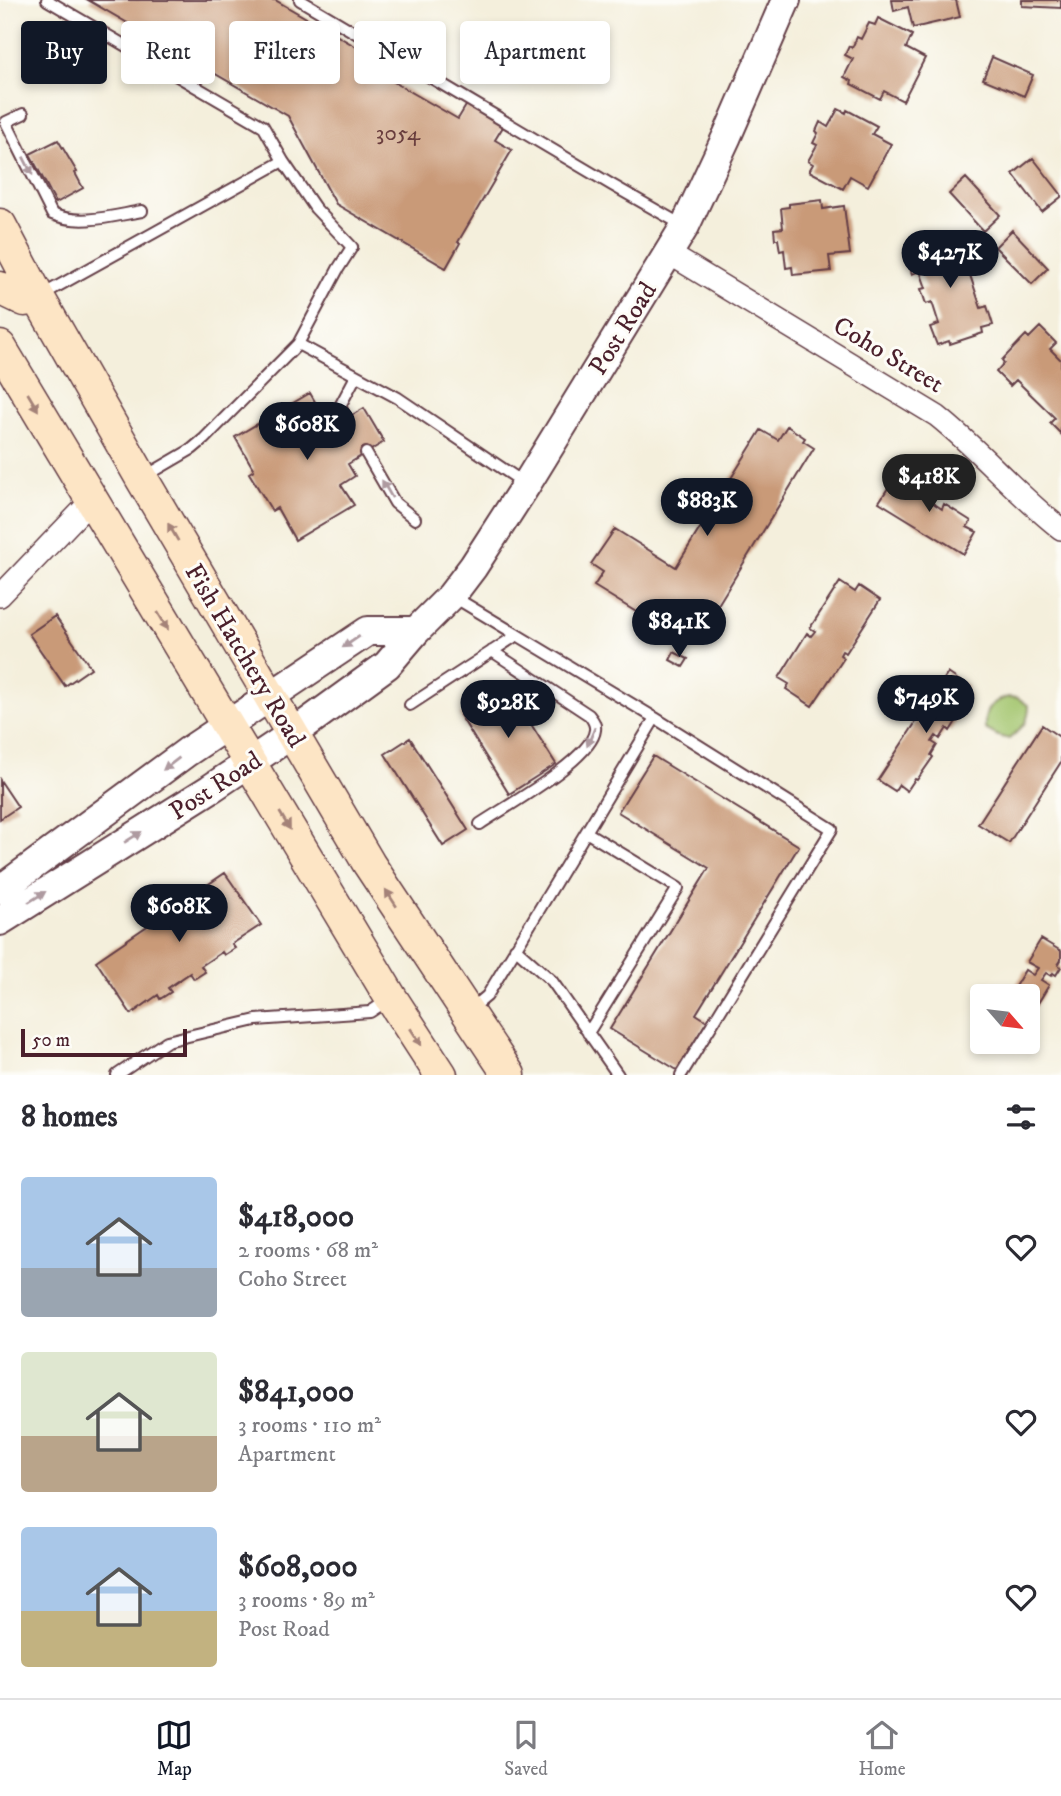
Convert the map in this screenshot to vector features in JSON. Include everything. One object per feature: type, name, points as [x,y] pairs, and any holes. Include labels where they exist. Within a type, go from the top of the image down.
[{"type":"main road","name":"Fish Hatchery Road","points":[[0,225],[142,479],[369,864],[509,1075]]},
{"type":"main road","points":[[0,288],[25,300],[38,297]]},
{"type":"main road","name":"Fish Hatchery Road","points":[[0,347],[202,686],[391,998],[441,1075]]},
{"type":"street","name":"Post Road","points":[[0,921],[292,734],[387,665],[451,596],[526,485],[685,226],[786,0]]},
{"type":"street","name":"Coho Street","points":[[668,253],[937,416],[1061,529]]},
{"type":"street","points":[[0,596],[91,501]]},
{"type":"street","name":"Post Road","points":[[0,890],[187,752],[368,631],[416,631]]},
{"type":"lane","points":[[47,0],[263,126],[315,208],[352,247],[298,344],[204,439],[142,479]]},
{"type":"lane","points":[[300,0],[685,226]]},
{"type":"lane","points":[[23,114],[6,122],[52,214],[65,219],[86,220],[142,211]]},
{"type":"lane","points":[[38,297],[283,161]]},
{"type":"lane","points":[[298,344],[398,398],[526,485]]},
{"type":"lane","points":[[346,418],[340,406],[356,376]]},
{"type":"lane","points":[[366,453],[395,503],[415,519]]},
{"type":"lane","points":[[451,596],[655,718],[832,830],[681,1075]]},
{"type":"lane","points":[[410,705],[517,635]]},
{"type":"lane","points":[[480,824],[574,760],[590,743],[596,727],[589,715],[492,651]]},
{"type":"lane","points":[[467,1013],[487,996],[655,718]]},
{"type":"lane","points":[[586,832],[678,888],[588,1033]]},
{"type":"lane","points":[[515,948],[552,981],[618,1075]]},
{"type":"lane","points":[[117,1075],[167,1041],[256,1020],[370,1012],[391,998]]},
{"type":"green space","points":[[1008,697],[1018,698],[1029,706],[1026,721],[1009,739],[985,729],[989,708]]},
{"type":"building","points":[[88,0],[275,0],[311,21],[229,21],[229,82],[215,74],[215,21],[124,21]]},
{"type":"building","points":[[892,0],[956,0],[960,17],[913,28],[908,7],[894,11]]},
{"type":"building","points":[[1022,0],[1061,0],[1061,8],[1022,6]]},
{"type":"building","points":[[878,18],[912,35],[906,48],[925,58],[903,101],[884,91],[880,99],[851,84],[852,81],[844,77],[853,59],[845,55],[849,46],[852,48],[857,37],[861,39],[869,23],[875,25]]},
{"type":"building","points":[[340,37],[354,46],[354,84],[397,84],[458,119],[467,104],[504,125],[495,140],[512,150],[458,242],[460,243],[446,268],[336,204],[288,116],[233,84],[340,84]]},
{"type":"building","points":[[992,57],[1033,75],[1024,96],[983,79]]},
{"type":"building","points":[[838,109],[846,113],[847,110],[877,126],[872,134],[891,144],[868,186],[850,176],[843,189],[809,171],[813,164],[808,161],[817,145],[813,143],[820,122],[828,127]]},
{"type":"building","points":[[58,140],[83,188],[56,203],[30,154]]},
{"type":"building","points":[[1033,158],[1061,194],[1061,197],[1042,212],[1013,174]]},
{"type":"building","points":[[966,178],[1000,215],[983,231],[949,194]]},
{"type":"building","points":[[822,200],[823,209],[844,206],[850,254],[829,256],[831,271],[793,275],[792,267],[786,268],[784,250],[780,251],[778,239],[775,239],[774,229],[783,228],[781,208],[789,207],[789,204]]},
{"type":"building","points":[[1012,230],[1048,268],[1032,284],[995,247]]},
{"type":"building","points":[[965,236],[971,254],[964,257],[981,308],[987,306],[993,325],[982,328],[983,333],[950,344],[949,341],[937,345],[930,327],[939,324],[932,302],[926,304],[921,289],[926,288],[920,271],[912,274],[906,256],[920,251],[919,248],[952,237],[953,240]]},
{"type":"building","points":[[1040,327],[1056,343],[1050,349],[1061,360],[1061,434],[1050,423],[1055,418],[1016,380],[1010,386],[996,372],[1004,363],[1002,360],[1026,335],[1029,338]]},
{"type":"building","points":[[310,393],[330,428],[364,408],[384,442],[348,464],[355,476],[341,485],[354,505],[295,540],[277,508],[272,511],[249,473],[254,470],[235,437]]},
{"type":"building","points":[[787,426],[814,448],[710,618],[695,609],[670,614],[659,626],[594,586],[603,572],[591,564],[615,529],[676,567],[761,430],[778,440]]},
{"type":"building","points":[[903,477],[930,494],[927,499],[942,509],[944,504],[971,521],[967,527],[977,532],[964,554],[879,502],[894,479],[900,483]]},
{"type":"building","points":[[840,582],[855,592],[859,586],[880,600],[846,653],[842,651],[840,655],[844,658],[812,706],[786,689],[789,684],[779,678],[807,633],[811,636],[815,631],[810,628]]},
{"type":"building","points":[[55,616],[91,668],[65,686],[29,634]]},
{"type":"building","points":[[674,652],[688,659],[683,667],[670,660]]},
{"type":"building","points":[[948,673],[967,686],[964,691],[969,694],[962,704],[966,706],[950,731],[947,728],[940,739],[936,736],[932,742],[937,745],[931,755],[933,757],[917,780],[915,779],[907,791],[899,785],[895,791],[878,780]]},
{"type":"building","points":[[507,686],[556,764],[509,794],[460,715]]},
{"type":"building","points":[[1042,725],[1061,738],[1061,762],[1009,843],[978,824]]},
{"type":"building","points":[[410,738],[468,830],[443,846],[385,754]]},
{"type":"building","points":[[653,756],[799,846],[696,1014],[707,1021],[677,1070],[610,1029],[709,868],[618,812]]},
{"type":"building","points":[[0,780],[18,807],[0,819]]},
{"type":"building","points":[[225,873],[261,925],[232,944],[235,948],[224,955],[222,952],[201,966],[205,972],[194,979],[190,973],[168,988],[171,992],[160,999],[158,995],[131,1014],[96,961]]},
{"type":"building","points":[[1041,939],[1061,951],[1058,965],[1061,967],[1056,975],[1046,973],[1041,980],[1049,985],[1040,1000],[1040,984],[1016,984],[1025,970],[1033,975],[1038,968],[1027,962]]}]
